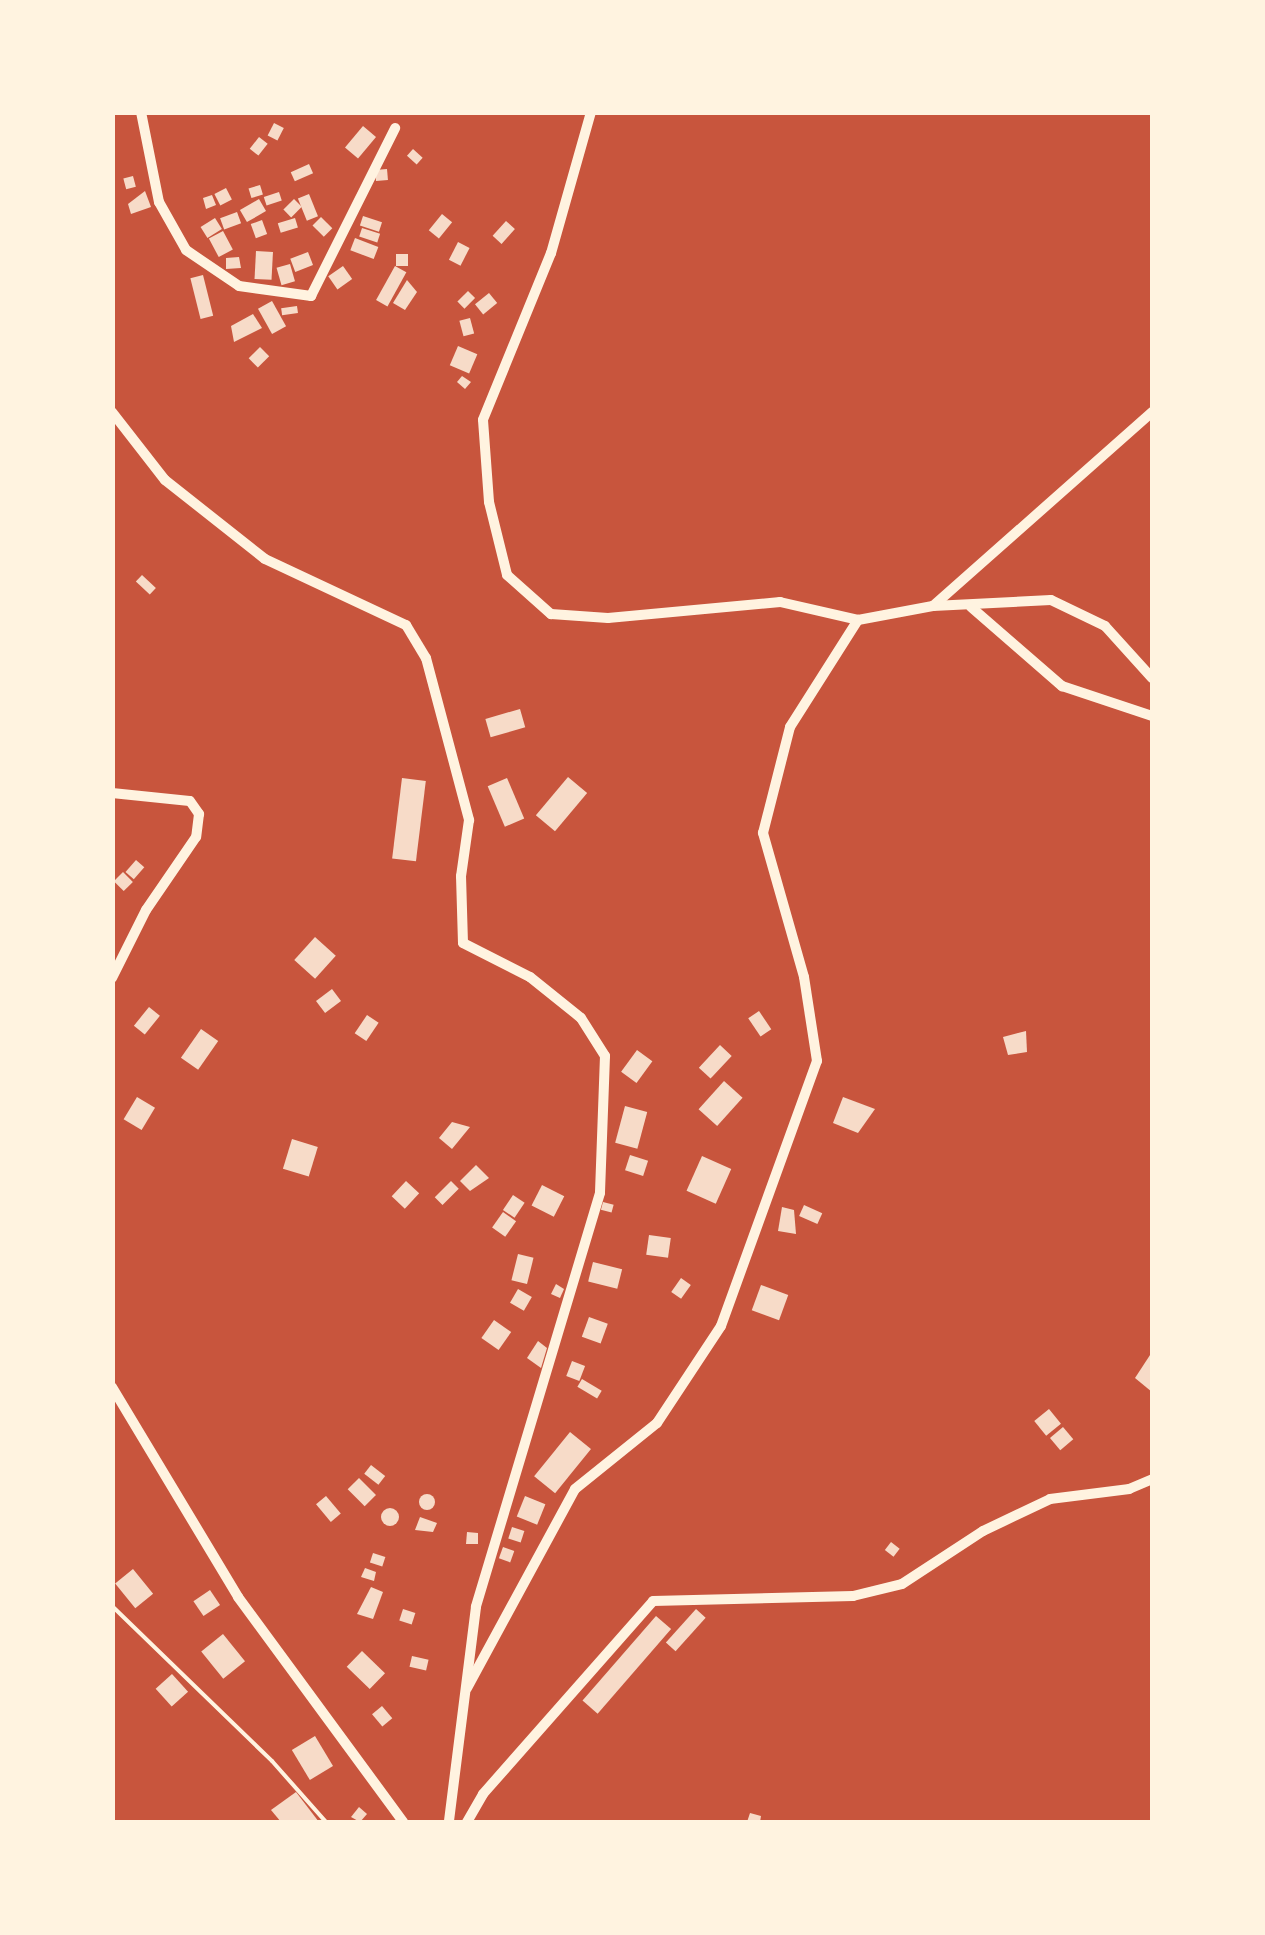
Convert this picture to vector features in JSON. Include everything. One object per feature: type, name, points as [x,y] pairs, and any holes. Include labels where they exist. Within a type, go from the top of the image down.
[{"type":"street","points":[[141,112],[158,202],[186,250],[239,286],[311,296],[395,128]]},
{"type":"street","points":[[591,112],[550,253],[483,420],[489,502],[507,575],[551,614],[608,618],[780,602],[858,620],[933,606],[1051,600],[1076,608],[1104,626],[1152,678]]},
{"type":"street","points":[[112,412],[165,480],[265,559],[406,625],[426,658],[469,820],[461,876],[463,943],[530,977],[582,1018],[605,1056],[600,1193],[476,1607],[449,1822]]},
{"type":"street","points":[[933,606],[1152,412]]},
{"type":"street","points":[[971,606],[1062,686],[1152,716]]},
{"type":"street","points":[[467,1689],[575,1489],[656,1423],[728,1307],[817,1061],[804,978],[763,833],[790,727],[858,620]]},
{"type":"street","points":[[112,793],[190,800],[199,814],[196,836],[146,910],[112,978]]},
{"type":"street","points":[[112,1387],[238,1596],[403,1822]]},
{"type":"street","points":[[467,1822],[483,1794],[653,1600],[853,1596],[902,1584],[984,1531],[1050,1499],[1129,1490],[1152,1479]]},
{"type":"path","points":[[112,1606],[272,1760],[326,1822]]},
{"type":"building","points":[[274,123],[284,128],[277,140],[268,135]]},
{"type":"building","points":[[363,126],[376,137],[358,158],[345,147]]},
{"type":"building","points":[[259,137],[268,144],[258,156],[250,149]]},
{"type":"building","points":[[413,149],[423,158],[417,164],[407,156]]},
{"type":"building","points":[[309,164],[313,173],[295,181],[291,172]]},
{"type":"building","points":[[387,169],[388,180],[376,181],[375,170]]},
{"type":"building","points":[[133,176],[136,187],[126,189],[123,179]]},
{"type":"building","points":[[260,185],[263,195],[251,198],[249,189]]},
{"type":"building","points":[[226,188],[232,200],[220,205],[214,194]]},
{"type":"building","points":[[145,191],[151,207],[131,214],[128,204]]},
{"type":"building","points":[[279,192],[282,201],[267,206],[264,197]]},
{"type":"building","points":[[309,194],[318,216],[307,221],[298,198]]},
{"type":"building","points":[[212,195],[216,205],[206,209],[203,198]]},
{"type":"building","points":[[259,199],[266,211],[247,222],[240,210]]},
{"type":"building","points":[[294,199],[302,207],[291,217],[283,210]]},
{"type":"building","points":[[237,212],[241,223],[224,229],[220,218]]},
{"type":"building","points":[[442,214],[452,222],[439,239],[429,230]]},
{"type":"building","points":[[363,216],[382,222],[379,232],[360,226]]},
{"type":"building","points":[[321,217],[332,228],[324,237],[313,225]]},
{"type":"building","points":[[215,218],[222,229],[207,238],[201,227]]},
{"type":"building","points":[[295,218],[298,228],[281,233],[278,223]]},
{"type":"building","points":[[262,220],[267,234],[256,238],[251,224]]},
{"type":"building","points":[[506,221],[515,229],[502,244],[493,236]]},
{"type":"building","points":[[362,228],[380,234],[377,242],[359,237]]},
{"type":"building","points":[[223,231],[233,250],[219,257],[209,239]]},
{"type":"building","points":[[355,238],[378,247],[374,259],[350,250]]},
{"type":"building","points":[[458,242],[470,248],[461,266],[449,260]]},
{"type":"building","points":[[256,251],[273,252],[272,280],[255,279]]},
{"type":"building","points":[[308,252],[313,265],[295,272],[290,259]]},
{"type":"building","points":[[396,254],[408,254],[408,266],[396,266]]},
{"type":"building","points":[[239,257],[241,268],[226,269],[226,258]]},
{"type":"building","points":[[290,264],[295,281],[282,285],[277,268]]},
{"type":"building","points":[[343,266],[352,279],[337,289],[328,276]]},
{"type":"building","points":[[395,266],[406,272],[387,306],[376,300]]},
{"type":"building","points":[[203,275],[213,316],[201,319],[190,278]]},
{"type":"building","points":[[407,280],[417,292],[405,310],[393,303]]},
{"type":"building","points":[[468,291],[475,298],[464,309],[457,302]]},
{"type":"building","points":[[489,293],[497,303],[483,314],[475,304]]},
{"type":"building","points":[[272,301],[286,326],[272,334],[258,309]]},
{"type":"building","points":[[297,306],[298,313],[282,315],[281,308]]},
{"type":"building","points":[[253,314],[262,328],[234,342],[231,326]]},
{"type":"building","points":[[470,318],[474,333],[464,336],[459,321]]},
{"type":"building","points":[[458,346],[477,354],[469,374],[450,365]]},
{"type":"building","points":[[260,347],[269,356],[258,368],[249,358]]},
{"type":"building","points":[[462,376],[471,382],[465,389],[457,382]]},
{"type":"building","points":[[142,575],[156,588],[150,595],[136,582]]},
{"type":"building","points":[[520,709],[525,727],[491,737],[485,719]]},
{"type":"building","points":[[568,777],[587,793],[555,831],[536,815]]},
{"type":"building","points":[[402,778],[426,781],[416,861],[392,858]]},
{"type":"building","points":[[507,778],[524,819],[505,827],[488,786]]},
{"type":"building","points":[[136,860],[144,867],[134,879],[126,872]]},
{"type":"building","points":[[123,872],[133,882],[124,891],[114,881]]},
{"type":"building","points":[[315,937],[336,956],[315,979],[294,960]]},
{"type":"building","points":[[332,989],[341,1001],[325,1013],[316,1001]]},
{"type":"building","points":[[149,1007],[160,1016],[145,1034],[134,1026]]},
{"type":"building","points":[[759,1011],[771,1029],[761,1037],[748,1018]]},
{"type":"building","points":[[367,1015],[379,1023],[366,1041],[355,1033]]},
{"type":"building","points":[[201,1029],[218,1041],[198,1070],[181,1058]]},
{"type":"building","points":[[1026,1031],[1027,1052],[1008,1055],[1003,1037]]},
{"type":"building","points":[[720,1045],[732,1056],[711,1079],[699,1068]]},
{"type":"building","points":[[637,1050],[652,1061],[637,1083],[621,1072]]},
{"type":"building","points":[[724,1081],[743,1098],[717,1126],[699,1109]]},
{"type":"building","points":[[137,1097],[155,1108],[142,1130],[124,1119]]},
{"type":"building","points":[[843,1097],[875,1109],[858,1133],[833,1123]]},
{"type":"building","points":[[625,1106],[647,1112],[637,1149],[615,1143]]},
{"type":"building","points":[[452,1122],[470,1127],[452,1149],[439,1138]]},
{"type":"building","points":[[292,1139],[318,1147],[309,1177],[283,1169]]},
{"type":"building","points":[[630,1155],[648,1161],[643,1176],[625,1170]]},
{"type":"building","points":[[702,1156],[731,1169],[716,1204],[687,1191]]},
{"type":"building","points":[[476,1165],[489,1178],[470,1191],[460,1181]]},
{"type":"building","points":[[406,1181],[419,1193],[405,1209],[392,1196]]},
{"type":"building","points":[[451,1181],[459,1189],[443,1205],[435,1197]]},
{"type":"building","points":[[542,1185],[564,1196],[554,1217],[532,1205]]},
{"type":"building","points":[[513,1195],[525,1203],[515,1218],[503,1210]]},
{"type":"building","points":[[603,1202],[614,1205],[612,1213],[601,1210]]},
{"type":"building","points":[[804,1205],[822,1213],[817,1224],[799,1216]]},
{"type":"building","points":[[782,1207],[794,1210],[796,1234],[778,1231]]},
{"type":"building","points":[[503,1212],[516,1221],[505,1237],[492,1228]]},
{"type":"building","points":[[649,1235],[671,1238],[668,1258],[646,1255]]},
{"type":"building","points":[[518,1254],[534,1258],[527,1284],[511,1280]]},
{"type":"building","points":[[593,1262],[622,1269],[617,1289],[588,1281]]},
{"type":"building","points":[[681,1278],[691,1285],[681,1299],[671,1292]]},
{"type":"building","points":[[556,1284],[564,1289],[560,1298],[551,1294]]},
{"type":"building","points":[[761,1285],[788,1295],[779,1320],[752,1310]]},
{"type":"building","points":[[518,1289],[532,1297],[524,1311],[510,1303]]},
{"type":"building","points":[[589,1317],[608,1324],[601,1344],[582,1337]]},
{"type":"building","points":[[494,1320],[511,1332],[499,1350],[481,1338]]},
{"type":"building","points":[[538,1341],[547,1348],[541,1368],[527,1358]]},
{"type":"building","points":[[1152,1352],[1152,1392],[1135,1378]]},
{"type":"building","points":[[572,1361],[585,1366],[579,1381],[566,1376]]},
{"type":"building","points":[[582,1379],[602,1391],[597,1399],[577,1387]]},
{"type":"building","points":[[1049,1409],[1061,1424],[1046,1436],[1034,1421]]},
{"type":"building","points":[[1063,1427],[1073,1439],[1060,1450],[1050,1438]]},
{"type":"building","points":[[570,1432],[591,1449],[555,1493],[534,1476]]},
{"type":"building","points":[[371,1465],[385,1476],[378,1485],[364,1474]]},
{"type":"building","points":[[359,1478],[376,1495],[365,1506],[348,1489]]},
{"type":"building","points":[[427,1494],[435,1502],[427,1510],[419,1502]]},
{"type":"building","points":[[326,1496],[341,1514],[331,1522],[316,1504]]},
{"type":"building","points":[[525,1496],[545,1504],[537,1525],[517,1516]]},
{"type":"building","points":[[390,1508],[397,1510],[397,1524],[390,1526],[383,1524],[381,1517],[383,1510]]},
{"type":"building","points":[[420,1517],[437,1523],[433,1532],[415,1530]]},
{"type":"building","points":[[512,1527],[524,1531],[521,1542],[508,1538]]},
{"type":"building","points":[[467,1532],[478,1533],[478,1544],[466,1544]]},
{"type":"building","points":[[891,1542],[900,1549],[894,1557],[885,1550]]},
{"type":"building","points":[[503,1547],[514,1551],[510,1562],[499,1558]]},
{"type":"building","points":[[373,1553],[385,1557],[382,1567],[370,1563]]},
{"type":"building","points":[[365,1568],[376,1572],[374,1581],[361,1577]]},
{"type":"building","points":[[133,1569],[153,1594],[135,1608],[115,1583]]},
{"type":"building","points":[[371,1587],[383,1592],[373,1619],[357,1614]]},
{"type":"building","points":[[210,1590],[220,1605],[203,1616],[193,1601]]},
{"type":"building","points":[[403,1609],[415,1613],[412,1624],[399,1620]]},
{"type":"building","points":[[696,1609],[706,1618],[676,1651],[666,1642]]},
{"type":"building","points":[[656,1616],[671,1629],[598,1714],[583,1701]]},
{"type":"building","points":[[223,1634],[245,1661],[223,1679],[201,1652]]},
{"type":"building","points":[[362,1651],[385,1673],[370,1689],[347,1667]]},
{"type":"building","points":[[412,1656],[429,1660],[426,1671],[410,1667]]},
{"type":"building","points":[[172,1674],[188,1692],[172,1707],[156,1689]]},
{"type":"building","points":[[382,1706],[392,1718],[382,1727],[372,1714]]},
{"type":"building","points":[[315,1736],[333,1766],[310,1780],[292,1750]]},
{"type":"building","points":[[296,1792],[319,1822],[281,1822],[271,1810]]},
{"type":"building","points":[[359,1807],[367,1814],[360,1822],[351,1817]]},
{"type":"building","points":[[750,1813],[761,1816],[760,1822],[747,1822]]}]
